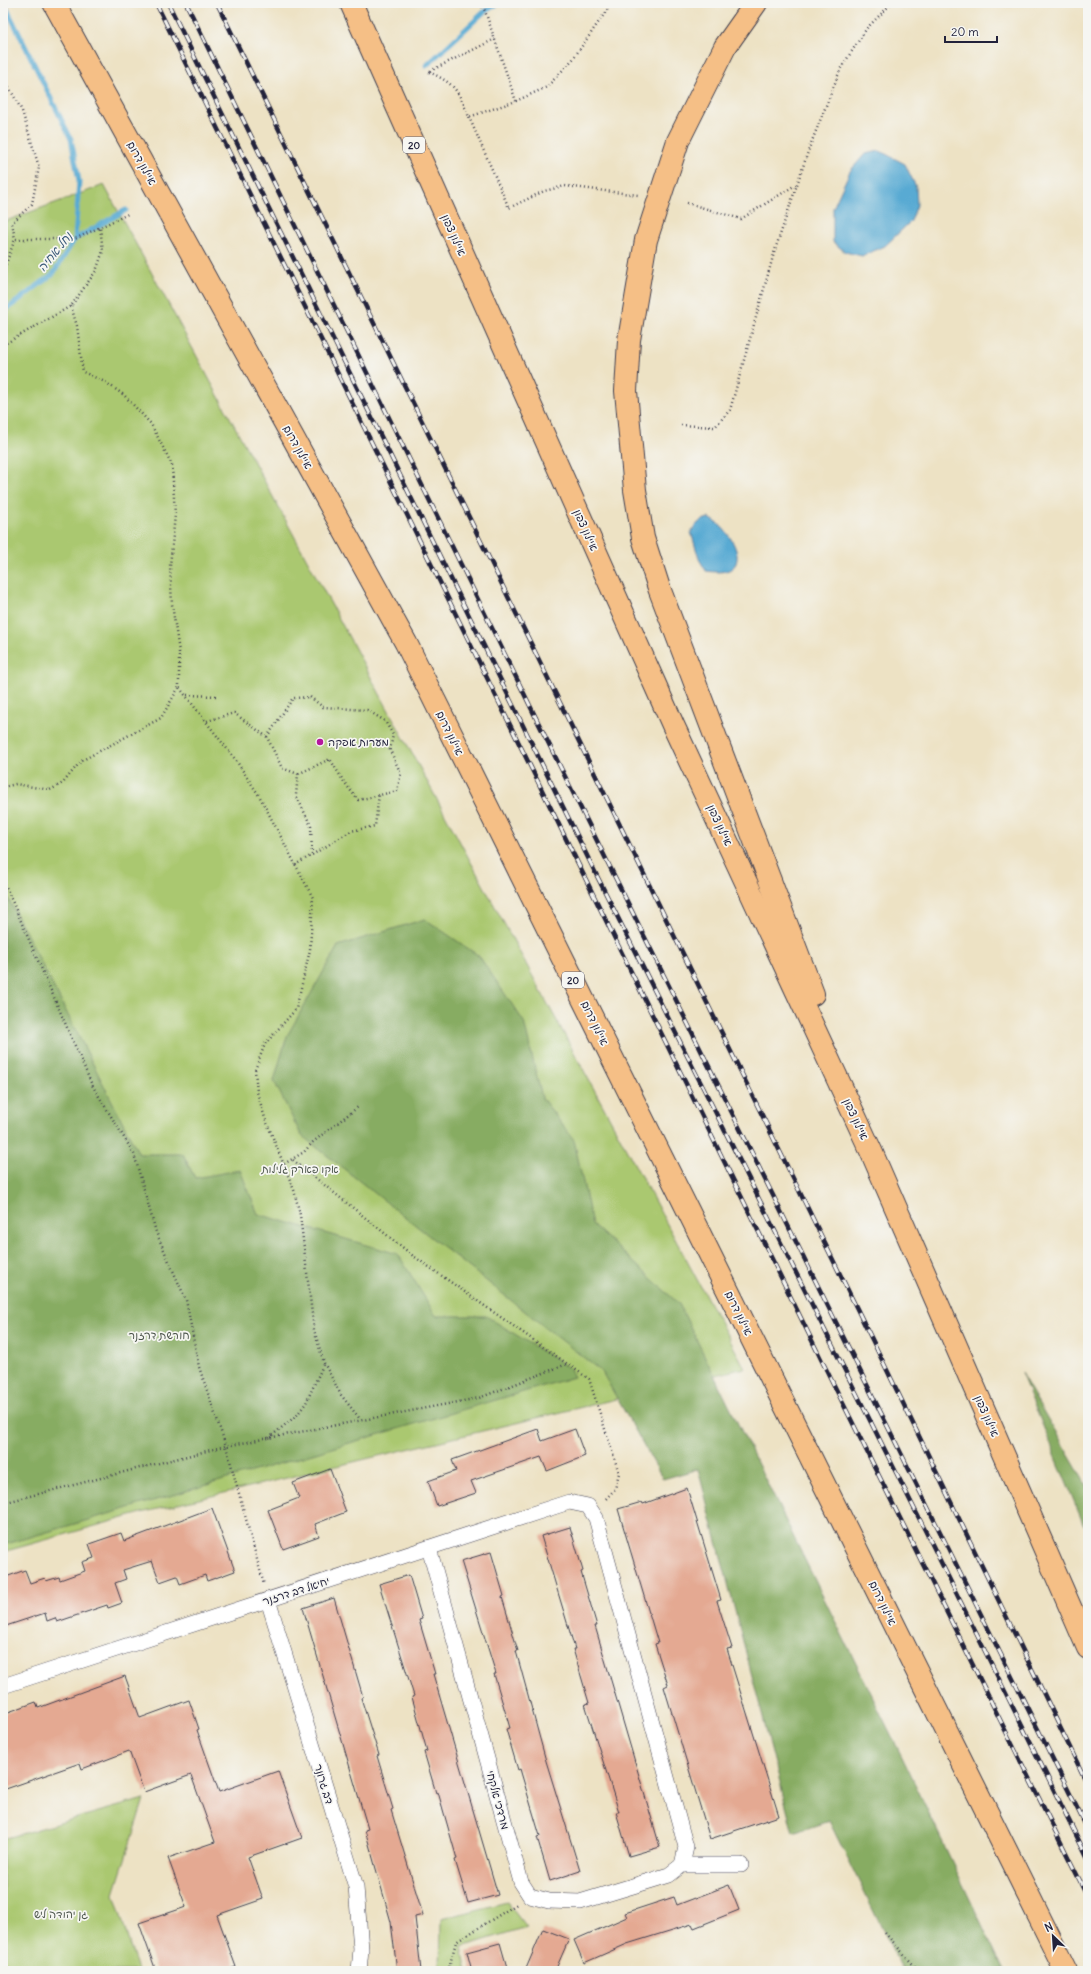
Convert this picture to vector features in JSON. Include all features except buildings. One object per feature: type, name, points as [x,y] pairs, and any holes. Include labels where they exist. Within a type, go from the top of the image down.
[{"type":"highway","name":"איילון דרום","points":[[54,3],[406,644],[1066,1971]]},
{"type":"highway","name":"איילון צפון","points":[[351,3],[673,725],[871,1151],[1088,1648]]},
{"type":"highway","points":[[360,3],[477,288]]},
{"type":"highway","points":[[756,3],[725,47],[678,141],[646,240],[629,340],[626,390],[635,490],[644,538],[659,588],[698,686],[871,1151]]},
{"type":"street","name":"יחיאל דב דרזנר","points":[[3,1686],[569,1502],[588,1506]]},
{"type":"street","points":[[588,1506],[596,1518],[686,1847],[682,1865]]},
{"type":"street","name":"מרדכי אלקחי","points":[[429,1548],[521,1882],[530,1896]]},
{"type":"street","name":"דב גרונר","points":[[268,1600],[356,1887],[361,1949],[359,1971]]},
{"type":"street","points":[[530,1896],[549,1901],[580,1902],[669,1875],[682,1865],[741,1865]]},
{"type":"path","points":[[480,3],[485,11],[516,102]]},
{"type":"path","points":[[469,117],[516,102],[547,87],[573,59],[612,3]]},
{"type":"path","points":[[681,425],[715,427],[730,410],[774,253],[810,146],[841,68],[867,28],[892,3]]},
{"type":"path","points":[[495,39],[429,72],[444,78],[455,87],[509,208],[544,191],[565,186],[638,195]]},
{"type":"path","points":[[3,76],[22,111],[39,167],[32,204],[12,223],[15,239],[3,272]]},
{"type":"path","points":[[687,203],[741,218],[798,184]]},
{"type":"path","points":[[15,239],[75,239],[128,214]]},
{"type":"path","points":[[3,345],[71,306],[96,271],[103,252],[100,227]]},
{"type":"path","points":[[3,787],[16,784],[50,790],[63,783],[81,761],[161,718],[179,687],[179,652],[172,604],[170,566],[175,515],[172,465],[151,424],[124,395],[105,382],[83,372],[77,326],[71,306]]},
{"type":"path","points":[[179,687],[187,695],[235,759],[260,797],[313,898],[310,950],[296,1009],[265,1044],[255,1070],[257,1092],[265,1118],[294,1190],[300,1215],[314,1330],[324,1363],[341,1396],[360,1419]]},
{"type":"path","points":[[187,695],[218,696]]},
{"type":"path","points":[[207,722],[234,713],[267,737],[282,768],[298,774],[330,759],[344,782],[358,800],[397,791],[401,774],[390,750],[393,735],[385,721],[367,710],[323,707],[310,697],[293,698],[267,737]]},
{"type":"path","points":[[298,774],[296,795],[311,826],[312,855]]},
{"type":"path","points":[[295,865],[351,831],[375,826],[379,795]]},
{"type":"path","points":[[3,880],[92,1085],[134,1154],[156,1232],[186,1300],[200,1367],[226,1446],[268,1600]]},
{"type":"path","points":[[284,1164],[293,1160],[358,1107]]},
{"type":"path","points":[[293,1160],[412,1255],[589,1379],[619,1473],[615,1489],[604,1501],[588,1506]]},
{"type":"path","points":[[268,1439],[297,1415],[306,1403],[324,1363]]},
{"type":"path","points":[[3,1503],[226,1446],[268,1439],[360,1419],[479,1398],[567,1364]]},
{"type":"path","points":[[448,1971],[456,1942],[530,1896]]},
{"type":"path","points":[[885,1933],[919,1971]]},
{"type":"green space","name":"אקו פארק גלילות","points":[[104,185],[745,1368],[145,1512],[3,1552],[3,222]]},
{"type":"green space","name":"חורשת דרזנר","points":[[3,888],[139,1154],[183,1154],[195,1178],[240,1170],[258,1214],[398,1254],[436,1316],[486,1316],[569,1368],[574,1377],[3,1545]]},
{"type":"green space","points":[[425,919],[479,956],[524,1022],[542,1098],[574,1140],[592,1224],[679,1304],[906,1765],[1004,1971],[903,1971],[829,1821],[793,1833],[698,1469],[663,1479],[602,1372],[301,1135],[274,1081],[287,1036],[338,946]]},
{"type":"green space","points":[[1021,1373],[1088,1488],[1088,1535]]},
{"type":"green space","name":"גן יהודה ליש","points":[[144,1799],[114,1894],[138,1971],[3,1971],[3,1839]]},
{"type":"green space","points":[[507,1902],[526,1927],[462,1947],[467,1971],[440,1971],[441,1919]]},
{"type":"water","points":[[880,151],[905,164],[916,187],[917,205],[911,221],[885,246],[862,256],[845,252],[833,242],[833,208],[850,171],[865,154]]},
{"type":"water","points":[[708,518],[716,522],[724,530],[731,539],[736,550],[737,560],[733,567],[723,572],[706,571],[699,559],[691,532],[698,523]]},
{"type":"waterway","points":[[4,3],[71,139],[79,181],[75,239]]},
{"type":"waterway","name":"נחל אחיה","points":[[426,66],[485,11],[500,3]]},
{"type":"waterway","name":"נחל אחיה","points":[[3,312],[53,274],[75,239],[126,210]]},
{"type":"railway","points":[[156,3],[823,1363],[1088,1897]]},
{"type":"railway","points":[[168,3],[595,872],[1088,1859]]},
{"type":"railway","points":[[186,3],[538,722],[1088,1830]]},
{"type":"railway","points":[[217,3],[887,1370],[1088,1785]]},
{"type":"place","name":"מערות אפקה","points":[[320,742]]}]
